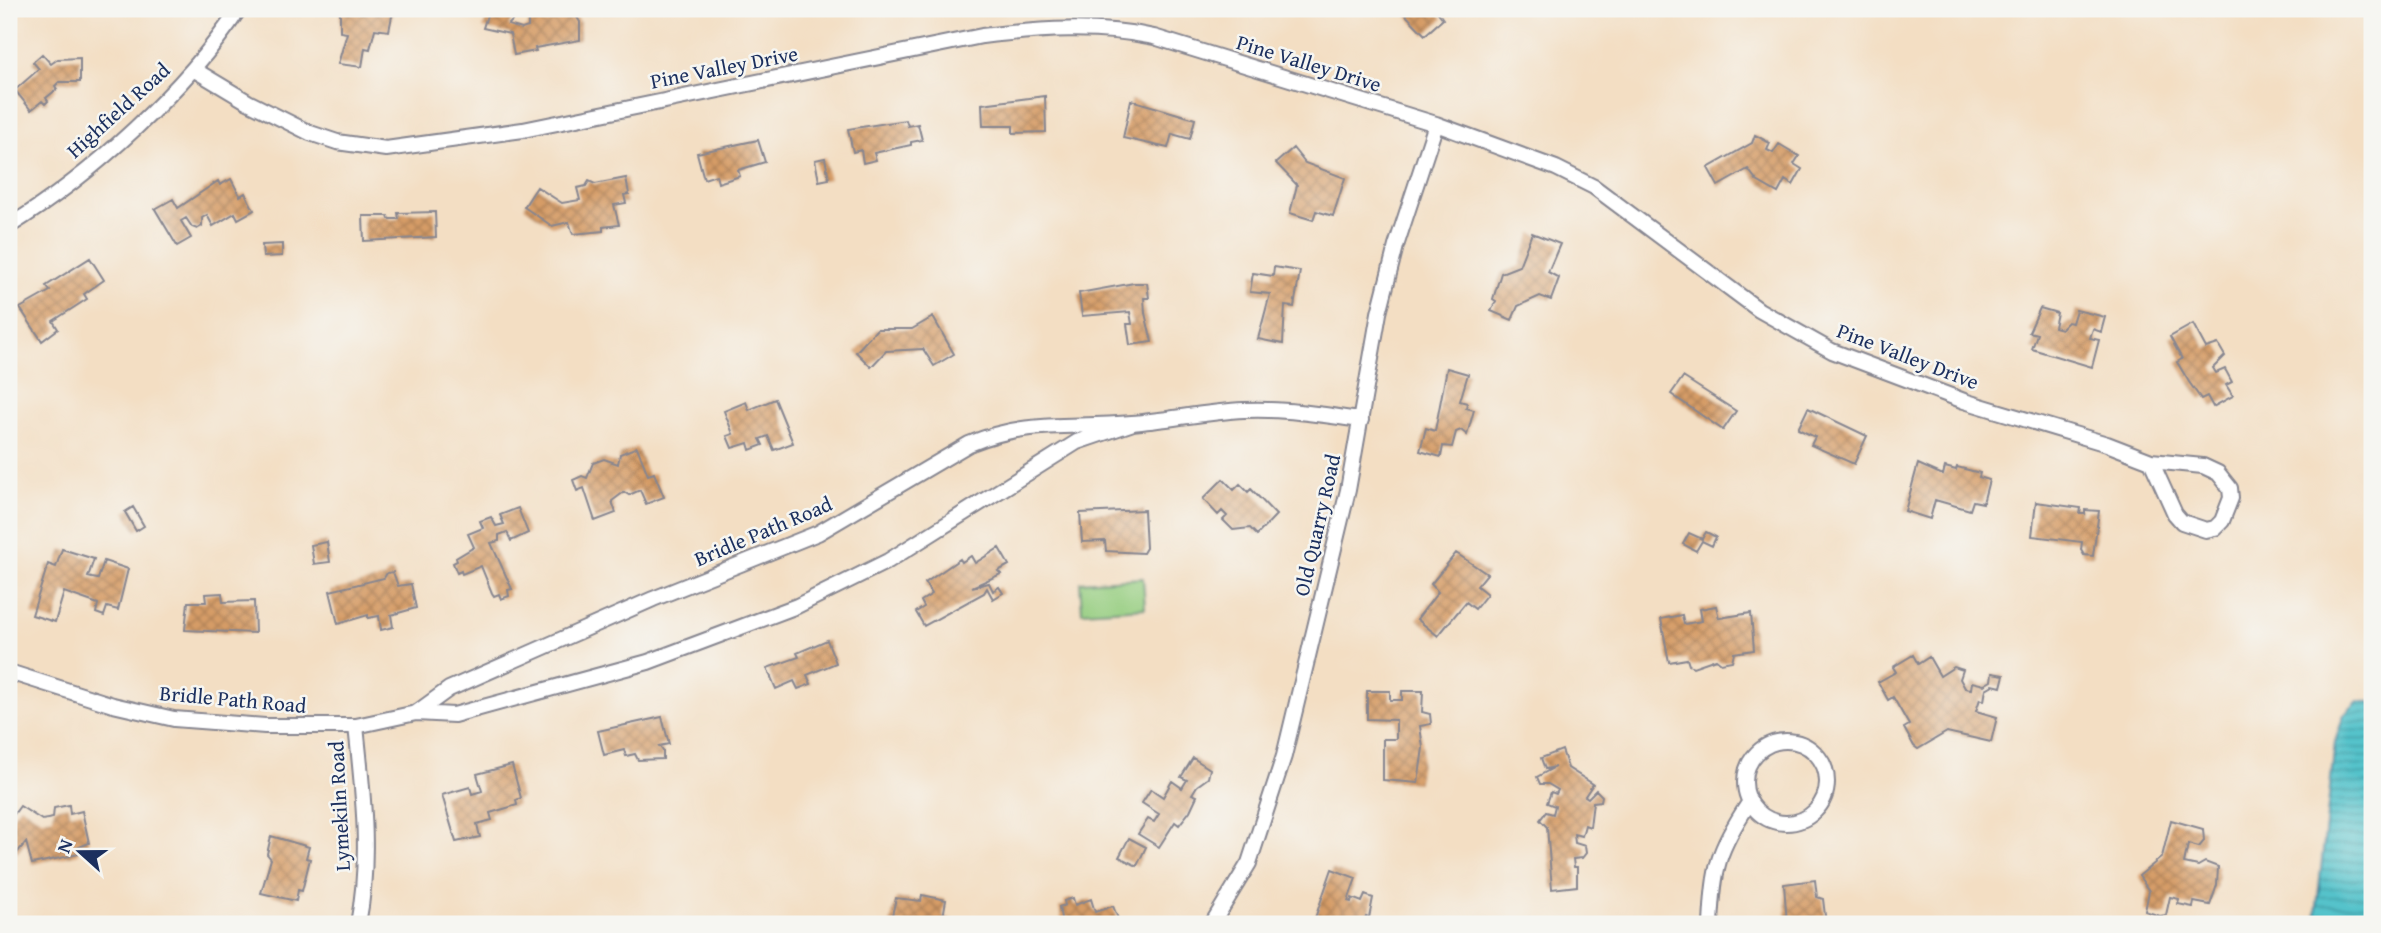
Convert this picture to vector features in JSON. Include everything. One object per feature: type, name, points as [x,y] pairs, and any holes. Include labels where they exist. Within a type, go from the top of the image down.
[{"type":"street","name":"Highfield Road","points":[[9,226],[101,158],[169,96],[239,9]]},
{"type":"street","name":"Pine Valley Drive","points":[[193,69],[248,102],[310,133],[337,142],[386,149],[523,130],[982,36],[1048,28],[1114,29],[1154,37],[1436,124],[1556,168],[1594,187],[1759,310],[1832,351],[1965,401],[2107,443],[2151,461],[2203,466],[2218,473],[2230,488],[2231,498],[2222,521],[2214,528],[2206,530],[2182,522],[2175,514],[2151,461]]},
{"type":"street","name":"Old Quarry Road","points":[[1212,924],[1249,863],[1284,756],[1348,490],[1379,313],[1391,265],[1436,124]]},
{"type":"street","name":"Bridle Path Road","points":[[416,713],[449,690],[653,599],[818,533],[981,439],[1017,427],[1133,423],[1246,410],[1296,411],[1361,420]]},
{"type":"street","name":"Bridle Path Road","points":[[9,672],[113,705],[174,719],[265,726],[356,726],[416,713],[454,715],[648,662],[797,607],[888,561],[1076,442],[1133,423]]},
{"type":"street","name":"Lymekiln Road","points":[[356,726],[366,825],[364,892],[358,924]]},
{"type":"street","points":[[1712,924],[1714,872],[1719,855],[1749,803],[1744,789],[1751,758],[1765,745],[1782,741],[1799,744],[1817,757],[1824,766],[1826,788],[1816,812],[1792,822],[1770,818],[1749,803]]},
{"type":"green space","points":[[1143,578],[1145,608],[1082,612],[1080,582]]},
{"type":"water","points":[[2358,701],[2372,702],[2372,924],[2315,924],[2335,742],[2344,715]]},
{"type":"building","points":[[340,9],[393,11],[389,31],[375,29],[370,49],[365,48],[362,67],[338,64],[347,33],[340,32]]},
{"type":"building","points":[[489,9],[513,9],[512,21],[508,25],[522,29],[528,27],[528,16],[523,12],[525,9],[563,9],[564,16],[575,14],[580,22],[580,40],[535,48],[536,51],[514,55],[510,34],[483,28]]},
{"type":"building","points":[[1400,9],[1440,9],[1437,11],[1443,19],[1425,35]]},
{"type":"building","points":[[42,54],[51,64],[58,59],[80,58],[80,82],[59,82],[55,86],[57,89],[46,98],[48,101],[45,104],[42,101],[31,110],[15,90],[39,69],[33,62]]},
{"type":"building","points":[[1045,96],[1046,132],[1013,133],[1013,126],[983,126],[982,104]]},
{"type":"building","points":[[1131,100],[1195,119],[1190,139],[1172,134],[1168,148],[1123,138]]},
{"type":"building","points":[[906,120],[908,126],[918,124],[922,140],[874,153],[876,160],[863,163],[861,150],[853,152],[848,129]]},
{"type":"building","points":[[1755,135],[1770,143],[1767,150],[1773,153],[1779,144],[1799,156],[1794,164],[1802,169],[1793,185],[1785,180],[1778,193],[1757,181],[1748,169],[1718,186],[1708,168],[1752,143]]},
{"type":"building","points":[[758,140],[765,162],[738,170],[740,176],[718,183],[716,175],[704,179],[697,153]]},
{"type":"building","points":[[1293,148],[1305,163],[1345,178],[1333,216],[1316,211],[1313,220],[1290,213],[1297,185],[1276,163]]},
{"type":"building","points":[[825,158],[829,179],[819,181],[815,160]]},
{"type":"building","points":[[626,178],[629,194],[624,195],[626,203],[614,205],[619,225],[603,227],[603,231],[573,234],[569,222],[552,226],[524,207],[537,187],[562,203],[580,200],[577,188],[586,186],[589,181],[595,184]]},
{"type":"building","points":[[231,179],[240,196],[245,193],[254,210],[238,219],[235,213],[213,226],[207,215],[202,218],[202,226],[197,229],[192,227],[186,218],[181,221],[191,238],[177,246],[155,209],[173,199],[178,208],[218,181],[220,185]]},
{"type":"building","points":[[435,212],[436,237],[364,241],[363,216],[399,219],[398,213]]},
{"type":"building","points":[[1532,233],[1560,244],[1548,272],[1559,278],[1551,300],[1540,296],[1518,306],[1512,320],[1491,311],[1496,301],[1493,299],[1501,273],[1519,266]]},
{"type":"building","points":[[282,244],[282,256],[263,257],[262,245]]},
{"type":"building","points":[[90,258],[104,280],[84,294],[87,299],[53,321],[58,329],[42,341],[20,308],[50,291],[46,286]]},
{"type":"building","points":[[1274,267],[1300,271],[1294,307],[1285,306],[1283,344],[1258,339],[1270,294],[1250,292],[1253,273],[1273,276]]},
{"type":"building","points":[[1147,283],[1149,298],[1144,298],[1145,313],[1152,342],[1130,345],[1127,324],[1132,324],[1130,312],[1082,316],[1079,293]]},
{"type":"building","points":[[2040,308],[2057,313],[2054,327],[2061,329],[2068,322],[2072,323],[2076,310],[2105,317],[2101,332],[2093,329],[2090,338],[2099,340],[2092,367],[2032,349],[2037,334],[2029,332]]},
{"type":"building","points":[[933,317],[954,354],[934,366],[923,349],[886,351],[871,367],[856,352],[877,329],[912,329]]},
{"type":"building","points":[[2193,324],[2206,348],[2218,344],[2225,356],[2213,368],[2216,373],[2225,369],[2232,382],[2226,385],[2233,396],[2213,407],[2207,396],[2201,399],[2189,382],[2177,362],[2182,359],[2170,337]]},
{"type":"building","points":[[1447,368],[1468,374],[1460,401],[1467,403],[1466,408],[1474,410],[1467,435],[1461,430],[1456,432],[1452,447],[1443,446],[1441,457],[1420,451],[1426,428],[1435,431]]},
{"type":"building","points":[[1683,377],[1736,411],[1723,430],[1671,394]]},
{"type":"building","points":[[775,399],[793,443],[774,450],[768,436],[760,439],[763,445],[750,450],[748,443],[732,448],[727,436],[733,434],[724,411],[746,402],[749,410]]},
{"type":"building","points":[[1808,408],[1867,436],[1854,464],[1811,445],[1815,437],[1798,429]]},
{"type":"building","points":[[637,447],[648,475],[654,473],[664,497],[646,504],[640,490],[629,495],[624,492],[612,501],[616,513],[595,521],[584,488],[577,491],[573,480],[582,476],[587,478],[593,463],[604,459],[618,464],[620,454]]},
{"type":"building","points":[[1918,464],[1943,475],[1945,467],[1980,473],[1979,477],[1989,480],[1983,503],[1973,501],[1970,510],[1935,500],[1930,519],[1905,511]]},
{"type":"building","points":[[1223,479],[1234,490],[1240,484],[1248,492],[1251,489],[1276,515],[1257,535],[1250,528],[1233,530],[1223,520],[1227,516],[1222,511],[1218,515],[1203,499]]},
{"type":"building","points":[[2036,502],[2081,508],[2080,514],[2085,514],[2085,510],[2099,511],[2093,556],[2084,555],[2081,550],[2082,542],[2032,536]]},
{"type":"building","points":[[133,507],[144,526],[136,531],[125,512]]},
{"type":"building","points":[[518,508],[528,533],[511,541],[507,532],[499,535],[499,541],[491,543],[512,589],[508,590],[509,596],[501,599],[499,594],[494,596],[492,593],[481,566],[462,574],[461,571],[457,573],[453,563],[457,561],[456,558],[474,547],[468,534],[483,528],[480,521],[491,517],[496,526],[504,524],[500,515]]},
{"type":"building","points":[[1144,510],[1146,548],[1143,553],[1106,551],[1105,541],[1082,542],[1080,513]]},
{"type":"building","points":[[1706,532],[1716,537],[1712,546],[1702,541],[1696,551],[1683,544],[1689,533],[1702,539]]},
{"type":"building","points":[[327,542],[330,562],[314,564],[311,545]]},
{"type":"building","points":[[999,548],[1009,565],[998,571],[1001,574],[972,587],[989,583],[993,591],[999,587],[1003,593],[993,599],[987,588],[984,593],[924,626],[916,612],[924,607],[921,601],[932,594],[925,583],[960,559],[962,562],[971,556],[975,563]]},
{"type":"building","points":[[62,549],[94,559],[88,577],[98,579],[104,561],[128,569],[118,610],[107,607],[104,616],[96,613],[98,604],[64,592],[55,622],[32,615],[48,564],[56,567]]},
{"type":"building","points":[[1456,553],[1487,574],[1477,586],[1487,594],[1475,609],[1466,602],[1438,636],[1417,619],[1438,592],[1431,584]]},
{"type":"building","points":[[393,572],[398,586],[411,584],[416,608],[391,615],[393,627],[381,630],[379,616],[368,618],[368,615],[338,624],[330,591],[384,578],[387,573]]},
{"type":"building","points":[[222,593],[223,602],[254,601],[255,633],[185,630],[188,602],[206,602],[205,594]]},
{"type":"building","points":[[1716,606],[1719,618],[1751,613],[1754,650],[1734,653],[1732,661],[1721,663],[1716,659],[1693,667],[1687,659],[1669,662],[1661,619],[1682,615],[1684,624],[1702,621],[1700,609]]},
{"type":"building","points":[[827,640],[836,663],[807,675],[811,684],[798,689],[794,681],[776,689],[767,668],[799,657],[797,653]]},
{"type":"building","points":[[1913,655],[1918,664],[1929,657],[1940,676],[1954,667],[1963,670],[1960,679],[1965,688],[1971,689],[1972,682],[1984,685],[1991,681],[1992,673],[2004,675],[2001,687],[1993,685],[1986,689],[1984,701],[1980,699],[1976,711],[1997,717],[1991,742],[1947,732],[1918,749],[1914,746],[1904,728],[1909,725],[1893,697],[1888,700],[1878,682],[1896,672],[1893,667]]},
{"type":"building","points":[[1367,691],[1390,691],[1390,700],[1402,700],[1402,691],[1423,691],[1422,712],[1430,714],[1431,724],[1420,726],[1423,748],[1418,783],[1383,780],[1383,739],[1396,739],[1396,720],[1367,719]]},
{"type":"building","points":[[662,717],[669,744],[659,746],[663,751],[663,759],[638,760],[635,754],[626,756],[624,750],[604,755],[598,731]]},
{"type":"building","points":[[1562,750],[1568,768],[1593,784],[1585,796],[1588,798],[1596,790],[1602,796],[1601,801],[1593,802],[1590,827],[1585,825],[1582,836],[1574,834],[1575,843],[1585,846],[1586,853],[1582,858],[1573,859],[1574,867],[1577,867],[1577,886],[1552,889],[1547,827],[1540,820],[1546,812],[1553,814],[1555,806],[1547,803],[1551,792],[1556,794],[1558,790],[1548,784],[1540,784],[1537,777],[1555,767],[1545,769],[1541,758]]},
{"type":"building","points":[[1193,758],[1210,769],[1208,778],[1197,786],[1192,794],[1197,796],[1190,811],[1179,825],[1175,822],[1159,847],[1138,834],[1148,819],[1154,822],[1159,814],[1142,803],[1151,789],[1163,797],[1172,781],[1182,788],[1187,780],[1181,777]]},
{"type":"building","points":[[512,765],[521,798],[516,800],[517,805],[490,813],[492,820],[477,824],[480,837],[456,842],[442,795],[470,787],[472,794],[482,791],[477,774]]},
{"type":"building","points":[[69,805],[70,814],[82,811],[89,843],[77,848],[79,854],[32,864],[26,842],[17,853],[9,848],[9,821],[20,806],[42,820],[53,818],[54,808]]},
{"type":"building","points":[[2171,820],[2203,829],[2204,841],[2199,847],[2188,844],[2184,863],[2198,866],[2205,862],[2218,867],[2217,885],[2210,905],[2194,902],[2193,907],[2178,904],[2179,899],[2170,897],[2166,915],[2160,916],[2145,911],[2149,891],[2139,876],[2162,857]]},
{"type":"building","points":[[271,836],[309,847],[306,858],[310,859],[302,891],[298,890],[296,901],[261,893],[271,859],[267,854]]},
{"type":"building","points":[[1129,838],[1146,847],[1137,866],[1119,857]]},
{"type":"building","points":[[1332,869],[1356,878],[1348,901],[1351,902],[1352,898],[1362,902],[1365,895],[1373,898],[1369,918],[1366,917],[1363,924],[1313,924]]},
{"type":"building","points":[[1815,880],[1817,897],[1823,899],[1826,924],[1787,924],[1784,884]]},
{"type":"building","points":[[922,895],[946,900],[943,917],[954,920],[953,924],[890,924],[896,898],[921,901]]},
{"type":"building","points":[[1073,898],[1075,905],[1091,899],[1095,912],[1113,906],[1120,924],[1062,924],[1059,907],[1065,905],[1064,901]]}]
